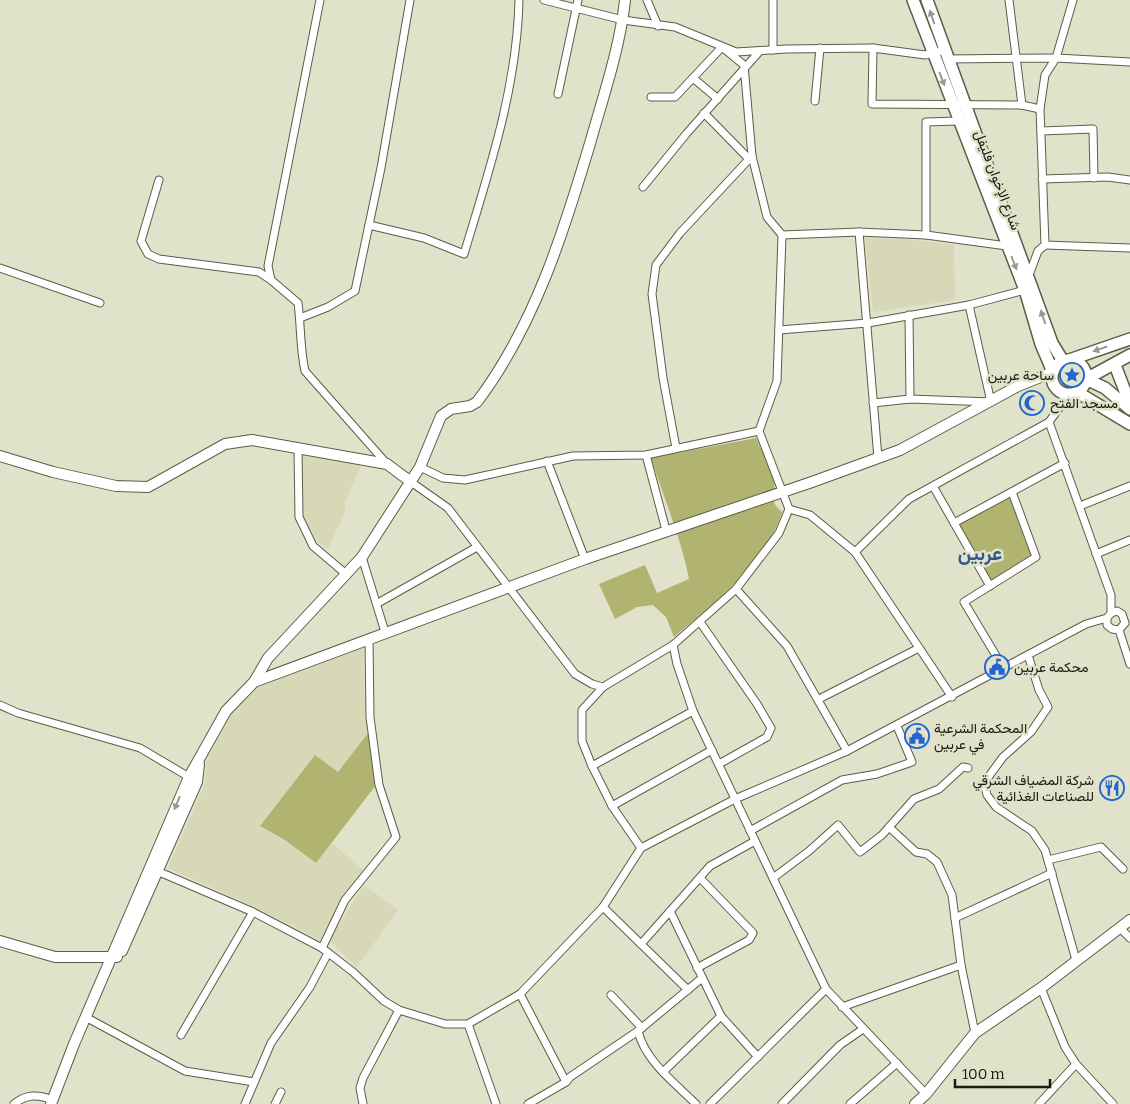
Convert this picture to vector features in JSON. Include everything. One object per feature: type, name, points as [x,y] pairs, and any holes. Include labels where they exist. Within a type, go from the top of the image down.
[{"type":"main road","points":[[54,1103],[91,1020],[189,777],[226,711],[254,682],[268,658],[362,557],[420,467],[441,416],[450,409],[470,406],[477,402],[524,327],[561,238],[600,109],[623,20],[626,0]]},
{"type":"main road","name":"شارع الإخوان فليفل","points":[[913,0],[932,54],[1025,290],[1041,344],[1053,372]]},
{"type":"main road","name":"شارع الإخوان فليفل","points":[[927,0],[1029,275],[1052,343],[1066,360]]},
{"type":"main road","points":[[254,682],[585,559],[900,450],[1018,386],[1053,372],[1066,360],[1130,339]]},
{"type":"main road","points":[[1086,379],[1130,356]]},
{"type":"main road","points":[[1066,360],[1081,364],[1085,370],[1086,379],[1084,384],[1073,393]]},
{"type":"main road","points":[[1115,365],[1130,404]]},
{"type":"main road","points":[[1053,372],[1054,384],[1058,389],[1073,393],[1129,420]]},
{"type":"main road","points":[[1086,379],[1105,388],[1130,409]]},
{"type":"main road","points":[[0,456],[53,472],[116,486],[148,487],[225,444],[252,440],[387,464],[411,482]]},
{"type":"main road","points":[[54,1103],[74,1044],[158,870],[197,782],[200,760]]},
{"type":"main road","points":[[915,1104],[926,1094],[975,1033],[1041,988],[1130,920]]},
{"type":"main road","points":[[0,941],[55,957],[115,957]]},
{"type":"street","points":[[271,280],[268,266],[320,0]]},
{"type":"street","points":[[300,318],[328,307],[355,291],[381,168],[410,0]]},
{"type":"street","points":[[369,225],[424,238],[464,254],[502,129],[518,22],[518,0]]},
{"type":"street","points":[[544,0],[577,4],[623,20],[676,27],[736,52],[820,48],[873,48],[932,54],[1130,62]]},
{"type":"street","points":[[647,0],[658,26]]},
{"type":"street","points":[[773,0],[773,50]]},
{"type":"street","points":[[1009,0],[1022,105]]},
{"type":"street","points":[[1045,245],[1040,109],[1045,75],[1056,58],[1073,0]]},
{"type":"street","points":[[558,94],[577,4]]},
{"type":"street","points":[[641,848],[612,806],[592,766],[582,740],[582,710],[603,687],[674,645],[736,589],[779,533],[789,509],[759,431],[777,381],[782,235],[767,217],[750,158],[744,69],[741,61],[722,47]]},
{"type":"street","points":[[650,97],[675,98],[722,47]]},
{"type":"street","points":[[815,101],[820,48]]},
{"type":"street","points":[[873,48],[872,104],[951,103],[966,105],[1022,105],[1040,109]]},
{"type":"street","points":[[643,187],[704,113],[759,52]]},
{"type":"street","points":[[693,78],[718,99]]},
{"type":"street","points":[[704,113],[750,158]]},
{"type":"street","points":[[926,235],[926,122],[958,121]]},
{"type":"street","points":[[1041,131],[1093,129],[1094,178]]},
{"type":"street","points":[[676,448],[663,378],[652,294],[656,265],[680,233],[750,158]]},
{"type":"street","points":[[1042,179],[1094,178],[1130,180]]},
{"type":"street","points":[[159,180],[141,241],[148,254],[158,259],[259,272],[298,303],[301,355],[305,371],[387,464]]},
{"type":"street","points":[[782,235],[859,232],[926,235],[1007,246]]},
{"type":"street","points":[[859,232],[878,458]]},
{"type":"street","points":[[1029,275],[1038,251],[1045,245],[1130,248]]},
{"type":"street","points":[[0,268],[100,303]]},
{"type":"street","points":[[779,330],[868,322],[969,305],[1025,290]]},
{"type":"street","points":[[873,403],[910,399],[991,402],[969,305]]},
{"type":"street","points":[[909,315],[910,399]]},
{"type":"street","points":[[855,552],[909,499],[1049,422],[1073,393]]},
{"type":"street","points":[[1049,422],[1111,595],[1109,628],[1119,630]]},
{"type":"street","points":[[420,467],[444,478],[464,480],[573,456],[646,455],[759,431]]},
{"type":"street","points":[[298,449],[299,517],[313,546],[346,574]]},
{"type":"street","points":[[646,455],[666,530]]},
{"type":"street","points":[[548,461],[585,559]]},
{"type":"street","points":[[954,523],[1065,463]]},
{"type":"street","points":[[411,482],[448,508],[575,674],[592,684],[603,687]]},
{"type":"street","points":[[933,486],[990,586]]},
{"type":"street","points":[[1080,506],[1130,486]]},
{"type":"street","points":[[1004,669],[964,602],[1036,558],[1012,492]]},
{"type":"street","points":[[789,509],[810,515],[855,552],[952,697]]},
{"type":"street","points":[[1096,554],[1130,540]]},
{"type":"street","points":[[378,603],[477,547]]},
{"type":"street","points":[[362,557],[378,603],[385,632]]},
{"type":"street","points":[[736,589],[787,646],[847,751]]},
{"type":"street","points":[[158,870],[253,912],[322,948],[353,972],[384,1001],[398,1010],[445,1024],[468,1024],[520,994],[603,907],[641,848],[735,798],[847,751],[897,726],[1086,624],[1117,611],[1127,616],[1125,623],[1119,630]]},
{"type":"street","points":[[700,622],[757,704],[771,728],[768,737],[719,764]]},
{"type":"street","points":[[1119,630],[1130,664]]},
{"type":"street","points":[[322,948],[345,900],[396,837],[379,785],[370,717],[369,639]]},
{"type":"street","points":[[674,645],[677,664],[694,711],[826,989],[926,1094]]},
{"type":"street","points":[[819,699],[919,648]]},
{"type":"street","points":[[1028,655],[1039,690],[1048,707],[1031,732],[1003,758],[984,783],[987,795],[996,807],[1032,831],[1045,850],[1076,960]]},
{"type":"street","points":[[0,705],[18,713],[140,748],[189,777]]},
{"type":"street","points":[[592,766],[694,711]]},
{"type":"street","points":[[750,831],[842,780],[877,774],[912,762],[897,726]]},
{"type":"street","points":[[612,806],[712,750]]},
{"type":"street","points":[[773,878],[809,852],[838,825],[860,852],[873,843],[914,799],[939,789],[959,769],[963,767],[968,768]]},
{"type":"street","points":[[889,827],[916,852],[927,854],[937,862],[952,895],[961,965],[975,1033]]},
{"type":"street","points":[[641,944],[710,866],[755,841]]},
{"type":"street","points":[[1048,860],[1101,847],[1123,869]]},
{"type":"street","points":[[956,918],[1052,873]]},
{"type":"street","points":[[698,968],[749,940],[753,933],[700,878]]},
{"type":"street","points":[[603,907],[688,990]]},
{"type":"street","points":[[670,911],[721,1016],[758,1057]]},
{"type":"street","points":[[181,1036],[253,912]]},
{"type":"street","points":[[1120,928],[1130,938]]},
{"type":"street","points":[[244,1104],[271,1043],[310,986],[328,953]]},
{"type":"street","points":[[842,1007],[961,965]]},
{"type":"street","points":[[528,1104],[566,1082],[570,1077],[640,1030],[702,978]]},
{"type":"street","points":[[1041,988],[1065,1047],[1076,1064],[1113,1104]]},
{"type":"street","points":[[710,1104],[826,989]]},
{"type":"street","points":[[520,994],[566,1082]]},
{"type":"street","points":[[611,995],[640,1030],[643,1047],[663,1072],[696,1104]]},
{"type":"street","points":[[363,1104],[360,1088],[363,1078],[398,1010]]},
{"type":"street","points":[[663,1072],[721,1016]]},
{"type":"street","points":[[91,1020],[185,1071],[254,1082]]},
{"type":"street","points":[[468,1024],[496,1104]]},
{"type":"street","points":[[782,1104],[840,1046],[863,1029]]},
{"type":"street","points":[[850,1104],[897,1063]]},
{"type":"street","points":[[1039,1104],[1076,1064]]},
{"type":"street","points":[[275,1104],[281,1092]]},
{"type":"street","points":[[14,1104],[21,1099],[33,1095],[54,1103]]},
{"type":"shaded area","points":[[865,238],[905,239],[954,245],[955,300],[873,312]]},
{"type":"shaded area","points":[[300,453],[362,464],[345,501],[345,512],[328,549],[312,538],[302,513]]},
{"type":"shaded area","points":[[363,648],[365,716],[369,732],[338,772],[315,755],[260,825],[285,840],[316,863],[332,843],[364,871],[343,897],[320,940],[251,905],[168,868],[205,783],[206,762],[231,715],[256,687]]},
{"type":"shaded area","points":[[364,885],[398,910],[357,967],[329,940]]},
{"type":"green space","points":[[756,438],[774,479],[775,504],[782,512],[764,549],[751,566],[722,596],[674,637],[666,617],[653,605],[637,607],[615,619],[599,584],[645,565],[657,593],[689,579],[677,533],[651,458]]},
{"type":"green space","points":[[1010,496],[1033,556],[991,582],[958,524]]},
{"type":"green space","points":[[369,732],[376,785],[316,863],[285,840],[260,826],[315,755],[338,772]]},
{"type":"place","name":"ساحة عربين","points":[[1072,375]]},
{"type":"place","name":"مسجد الفتح","points":[[1032,403]]},
{"type":"place","name":"محكمة عربين","points":[[997,667]]},
{"type":"place","name":"المحكمة الشرعية في عربين","points":[[917,736]]},
{"type":"place","name":"شركة المضياف الشرقي للصناعات الغذائية","points":[[1112,788]]},
{"type":"district","name":"عربين","points":[[980,553]]}]
